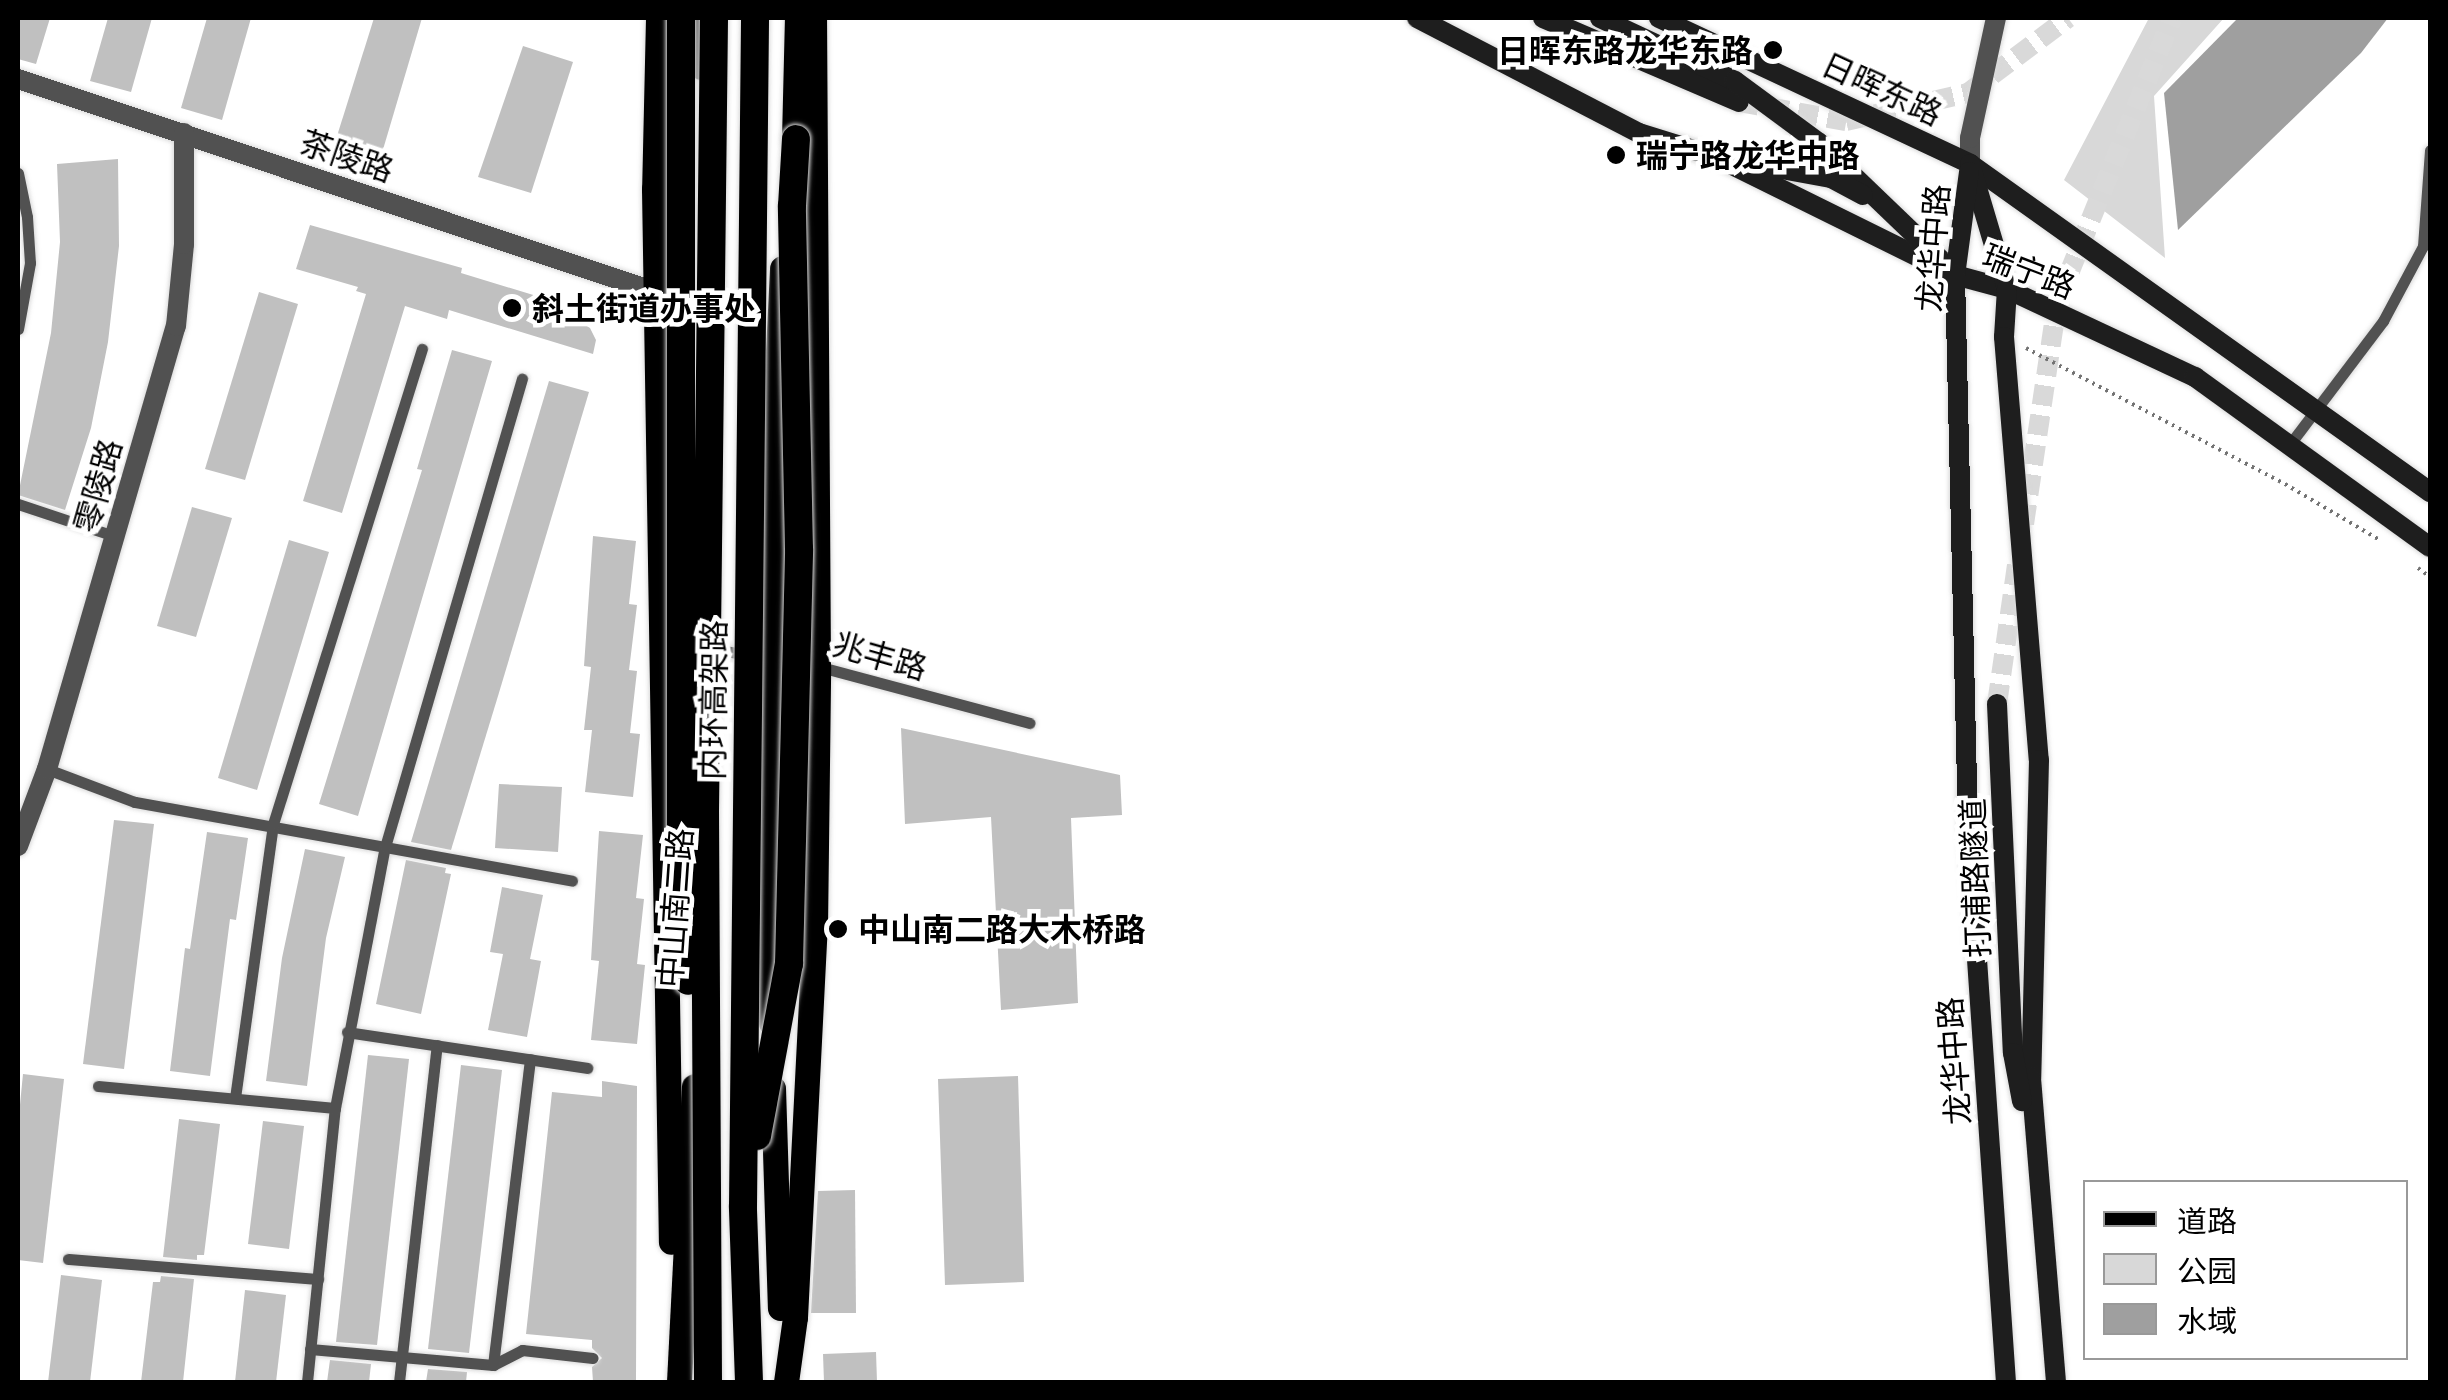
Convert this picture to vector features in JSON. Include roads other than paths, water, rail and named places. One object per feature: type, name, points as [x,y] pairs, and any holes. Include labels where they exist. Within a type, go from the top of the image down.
[{"type":"highway","points":[[681,18],[681,880],[705,1219]]},
{"type":"highway","name":"内环高架路","points":[[708,1382],[705,1219],[714,18]]},
{"type":"highway","name":"内环高架路","points":[[749,1382],[744,1206],[755,18]]},
{"type":"highway","points":[[744,1206],[790,964],[799,550],[792,206],[796,18]]},
{"type":"main road","name":"中山南二路","points":[[658,18],[656,292],[676,1382]]},
{"type":"main road","name":"中山南二路","points":[[676,1382],[718,758],[700,18]]},
{"type":"main road","points":[[784,1382],[768,936],[773,454],[796,18]]},
{"type":"main road","points":[[784,1382],[795,1317],[815,928],[818,666],[814,18]]},
{"type":"main road","name":"瑞宁路","points":[[1418,18],[1639,133],[1716,157],[1956,275],[2007,289],[2195,377],[2430,547]]},
{"type":"main road","points":[[1542,18],[1739,102]]},
{"type":"main road","points":[[1600,18],[1735,82],[1819,143],[1956,275]]},
{"type":"main road","name":"日晖东路","points":[[1659,18],[1970,164]]},
{"type":"main road","points":[[1716,157],[1831,178],[1883,205]]},
{"type":"main road","name":"瑞宁路","points":[[1970,164],[2430,492]]},
{"type":"main road","name":"龙华中路","points":[[1970,164],[1956,275],[1968,828],[2006,1382]]},
{"type":"main road","name":"龙华中路","points":[[1970,164],[2007,289],[2004,337],[2039,760],[2031,1078],[2047,1225],[2056,1382]]},
{"type":"main road","name":"打浦路隧道","points":[[1996,704],[2012,1052],[2047,1225]]},
{"type":"street","points":[[1970,164],[1970,138],[1996,18]]},
{"type":"street","name":"茶陵路","points":[[18,80],[656,292]]},
{"type":"street","name":"零陵路","points":[[18,846],[47,769],[176,326],[184,244],[184,133]]},
{"type":"lane","points":[[2290,444],[2384,321],[2422,246],[2430,150]]},
{"type":"lane","points":[[18,173],[27,217],[30,263],[18,328]]},
{"type":"lane","points":[[235,1098],[273,824],[422,349]]},
{"type":"lane","points":[[307,1382],[335,1108],[384,847],[522,379]]},
{"type":"lane","points":[[18,504],[114,536]]},
{"type":"lane","name":"兆丰路","points":[[714,649],[818,666],[1030,723]]},
{"type":"lane","points":[[47,769],[136,802],[572,880]]},
{"type":"lane","points":[[347,1032],[586,1068]]},
{"type":"lane","points":[[399,1382],[437,1045]]},
{"type":"lane","points":[[493,1365],[530,1059]]},
{"type":"lane","points":[[98,1086],[335,1108]]},
{"type":"lane","points":[[68,1258],[318,1279]]},
{"type":"lane","points":[[310,1349],[493,1365],[522,1350],[593,1358]]},
{"type":"water","points":[[2238,18],[2388,18],[2361,53],[2178,230],[2164,93]]},
{"type":"tunnel","points":[[1739,102],[1846,121],[1968,93],[2068,18]]},
{"type":"tunnel","points":[[2024,524],[2057,303],[2172,18]]},
{"type":"tunnel","points":[[1997,704],[2018,558]]},
{"type":"place","name":"日晖东路龙华东路","points":[[1773,50]]},
{"type":"place","name":"瑞宁路龙华中路","points":[[1616,155]]},
{"type":"place","name":"斜土街道办事处","points":[[512,308]]},
{"type":"place","name":"中山南二路大木桥路","points":[[838,929]]}]
